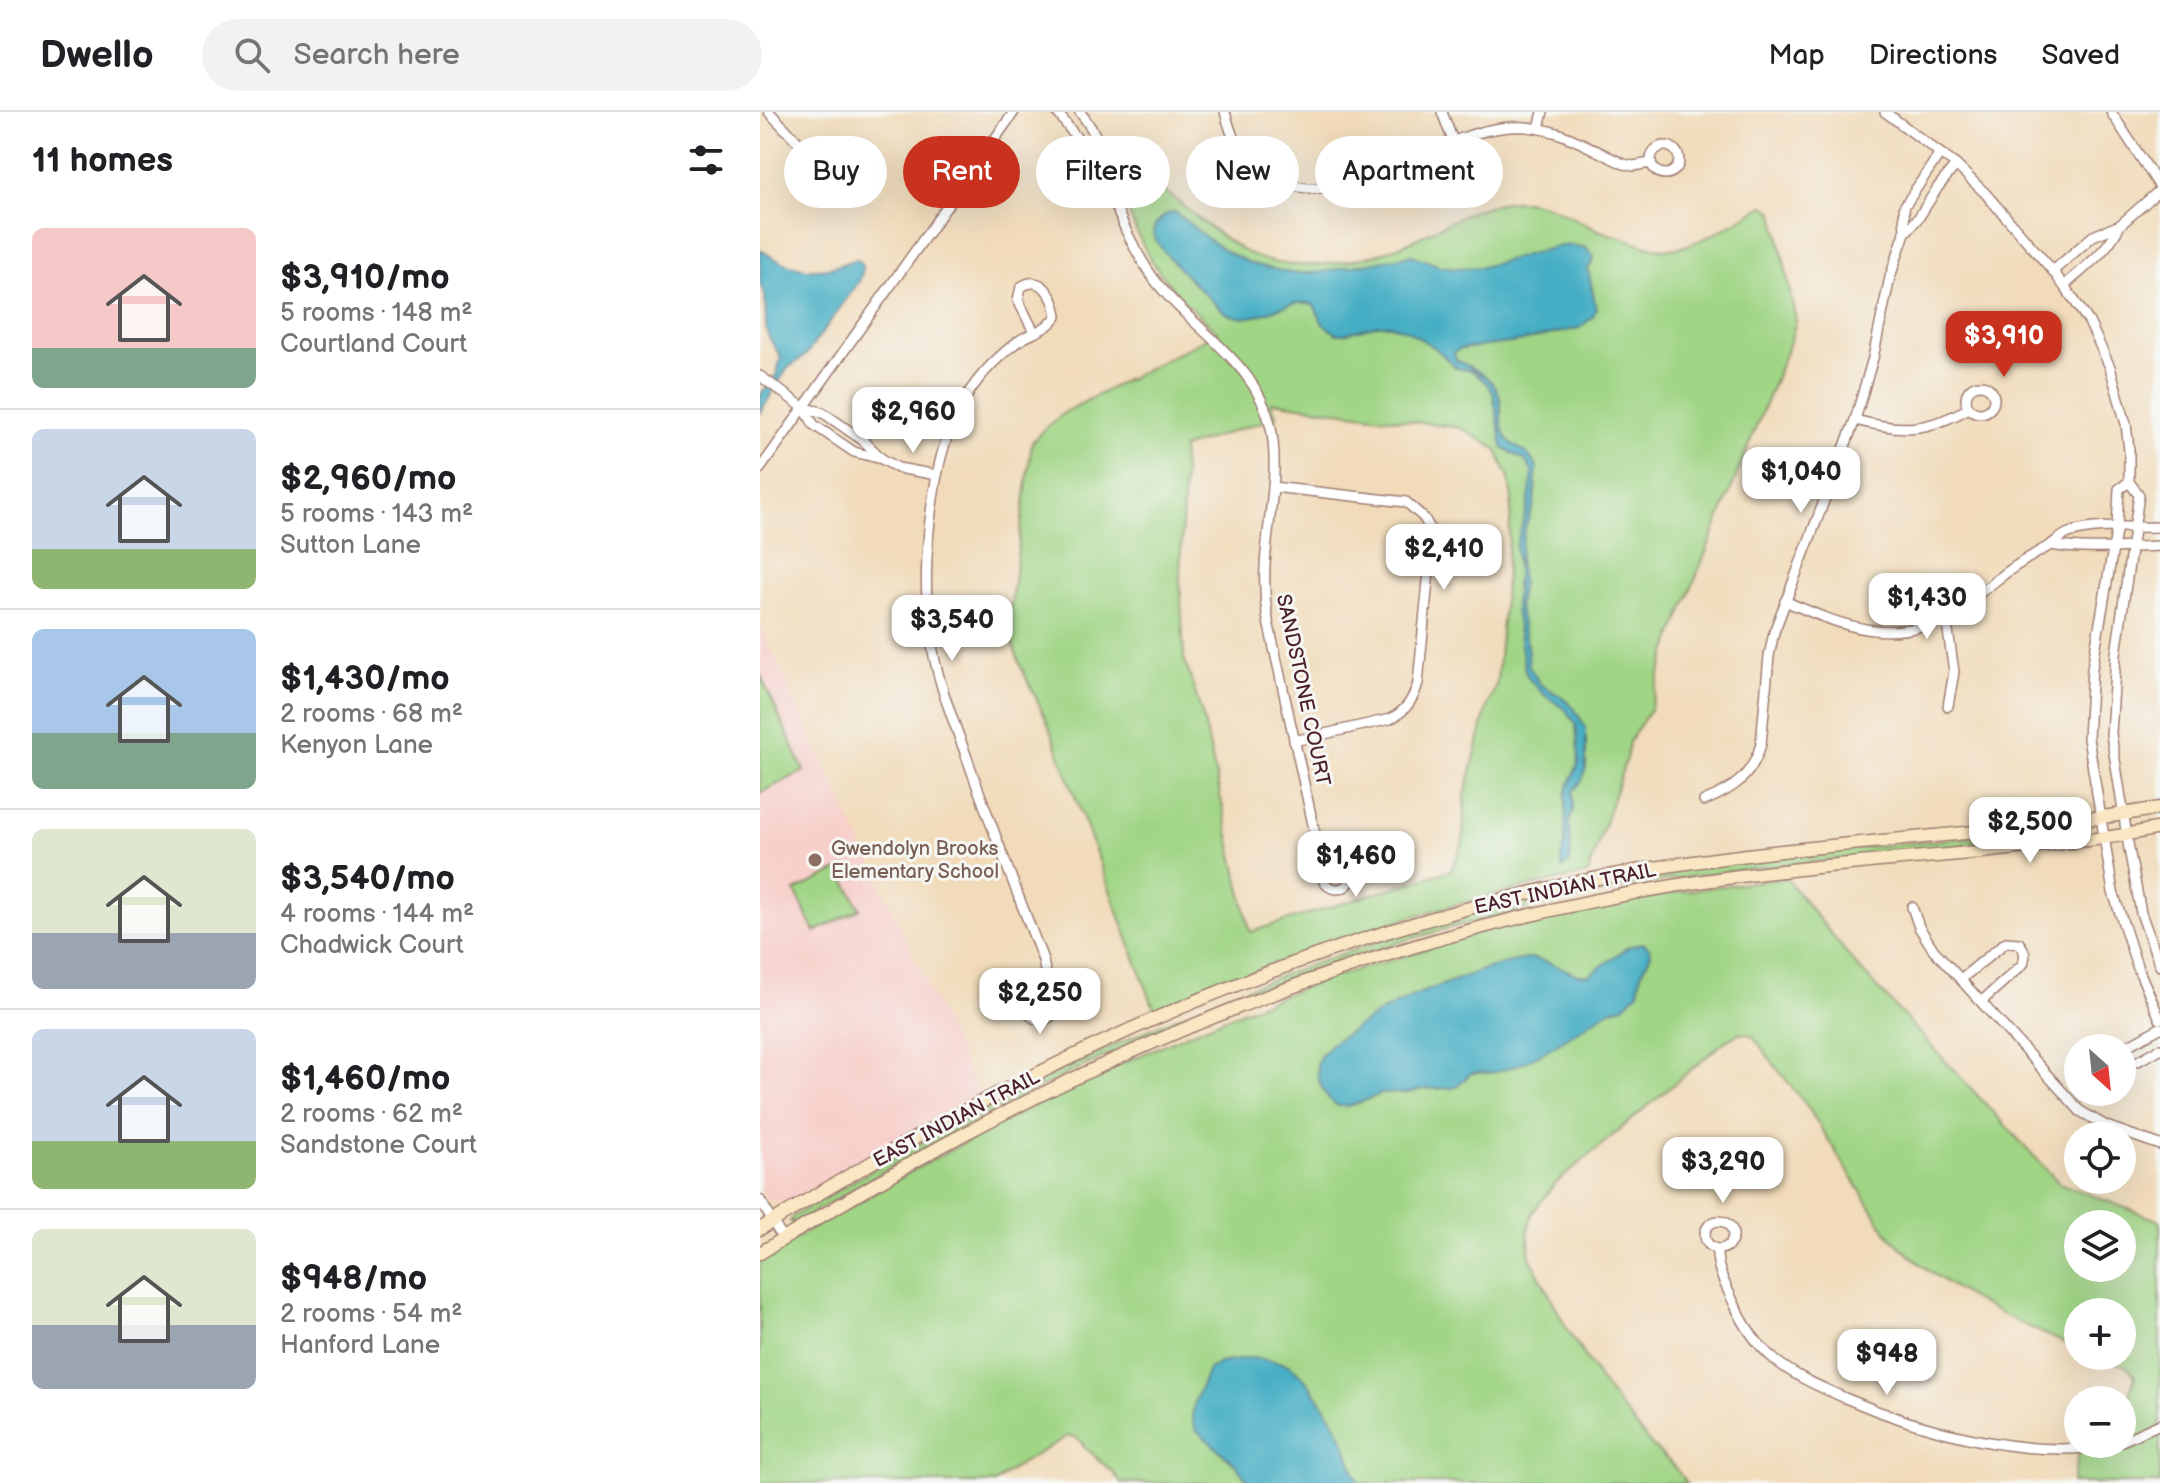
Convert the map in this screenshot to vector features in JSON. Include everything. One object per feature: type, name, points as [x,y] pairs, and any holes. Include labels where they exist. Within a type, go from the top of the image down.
[{"type":"main road","name":"EAST INDIAN TRAIL","points":[[760,1229],[934,1127],[1104,1042],[1255,977],[1399,928],[1543,890],[1687,863],[2101,818],[2160,808]]},
{"type":"main road","name":"EAST INDIAN TRAIL","points":[[763,1251],[932,1152],[1090,1071],[1256,999],[1394,951],[1539,912],[1683,884],[2105,838],[2160,828]]},
{"type":"street","points":[[769,112],[792,136]]},
{"type":"street","points":[[760,469],[1014,112]]},
{"type":"street","name":"SANDSTONE COURT","points":[[1057,112],[1075,136]]},
{"type":"street","name":"SANDSTONE COURT","points":[[1080,112],[1094,136]]},
{"type":"street","points":[[1225,112],[1234,143],[1245,160],[1274,180],[1315,187]]},
{"type":"street","points":[[1442,112],[1451,136]]},
{"type":"street","points":[[1539,128],[1543,112]]},
{"type":"street","points":[[1885,112],[1956,165],[2000,209],[2053,271],[2089,322],[2115,380],[2126,424],[2129,482],[2139,495],[2116,654],[2111,734],[2141,913],[2160,966]]},
{"type":"street","points":[[2053,271],[2093,236],[2120,225],[2160,189],[2111,112]]},
{"type":"street","points":[[1466,136],[1492,129],[1539,128],[1575,140],[1624,164],[1651,163]]},
{"type":"street","points":[[1704,801],[1733,788],[1757,756],[1761,744],[1771,644],[1855,420],[1873,358],[1890,277],[1905,233],[1904,207],[1940,153]]},
{"type":"street","points":[[1905,233],[1956,165]]},
{"type":"street","name":"SANDSTONE COURT","points":[[1117,208],[1149,272],[1172,301],[1232,357],[1257,390],[1267,414],[1273,444],[1273,487],[1265,566],[1268,621],[1316,838],[1329,862]]},
{"type":"street","points":[[2064,286],[2102,253],[2120,225]]},
{"type":"street","points":[[1034,332],[1018,300],[1021,287],[1031,282],[1037,282],[1046,290],[1057,315],[1049,325],[1018,342],[995,362],[966,397],[953,422],[937,475],[926,559],[926,603],[935,663],[972,774],[1043,960],[1042,990]]},
{"type":"street","points":[[762,378],[804,408],[814,425],[844,447],[864,456],[882,459]]},
{"type":"street","points":[[804,408],[822,412],[898,468],[937,475]]},
{"type":"street","points":[[1855,420],[1902,429],[1947,420],[1969,408]]},
{"type":"street","points":[[2129,482],[2119,489],[2117,526],[2089,688],[2088,738],[2113,892],[2147,993],[2160,1019]]},
{"type":"street","points":[[1273,487],[1406,502],[1424,518],[1432,540],[1414,697],[1390,719],[1294,741]]},
{"type":"street","points":[[1785,601],[1853,627],[1894,631],[1946,617],[2024,559],[2063,535],[2117,526],[2160,527]]},
{"type":"street","points":[[2051,545],[2112,549],[2160,546]]},
{"type":"street","points":[[1946,617],[1954,672],[1948,706]]},
{"type":"street","points":[[1912,907],[1925,937],[2064,1094]]},
{"type":"street","points":[[1961,979],[2006,942],[2019,943],[2024,949],[2023,964],[1982,1001]]},
{"type":"street","points":[[2136,1041],[2160,1028]]},
{"type":"street","points":[[2136,1062],[2160,1049]]},
{"type":"street","points":[[2075,1106],[2090,1119],[2160,1145]]},
{"type":"street","points":[[760,1200],[783,1239]]},
{"type":"street","points":[[760,1237],[763,1251]]},
{"type":"street","points":[[1717,1249],[1721,1274],[1744,1323],[1774,1359],[1799,1376],[1888,1415],[1928,1428],[1978,1440],[2064,1448]]},
{"type":"street","points":[[2136,1435],[2160,1424]]},
{"type":"shaded area","name":"Gwendolyn Brooks Elementary School","points":[[760,625],[979,1096],[784,1204],[767,1199],[760,1190]]},
{"type":"green space","points":[[1170,196],[1244,251],[1285,264],[1309,265],[1332,264],[1379,253],[1401,246],[1469,213],[1483,208],[1503,208],[1503,203],[1509,202],[1540,204],[1602,232],[1665,249],[1682,247],[1706,238],[1764,206],[1774,212],[1796,321],[1674,632],[1650,710],[1629,742],[1588,874],[1397,921],[1275,963],[1155,1011],[1050,729],[1022,668],[1008,627],[1032,442],[1065,412],[1218,332],[1160,274],[1128,208],[1170,208]],"holes":[[[1271,402],[1461,428],[1496,449],[1509,478],[1512,499],[1497,682],[1486,710],[1465,796],[1463,842],[1451,870],[1250,932],[1203,717],[1184,658],[1180,578],[1182,448],[1277,417]]]},
{"type":"green space","points":[[760,674],[804,771],[760,793]]},
{"type":"green space","points":[[2084,827],[1922,851],[1674,879],[1515,911],[1392,945],[1303,974],[1128,1046],[959,1129],[796,1223],[790,1222],[792,1217],[890,1160],[1089,1057],[1191,1011],[1295,970],[1401,934],[1509,904],[1678,870],[1852,849]]},
{"type":"green space","points":[[840,869],[860,909],[815,932],[795,891]]},
{"type":"green space","points":[[1786,878],[1856,965],[2064,1185],[2064,1194],[2088,1194],[2131,1210],[2064,1210],[2064,1282],[2136,1282],[2136,1212],[2160,1221],[2160,1483],[2072,1483],[2078,1458],[2136,1458],[2136,1386],[2132,1386],[2135,1376],[2130,1370],[2136,1370],[2136,1298],[2064,1298],[2064,1343],[2027,1327],[1951,1286],[1906,1252],[1887,1233],[1807,1106],[1753,1036],[1745,1033],[1724,1042],[1556,1183],[1533,1212],[1528,1230],[1530,1257],[1567,1329],[1606,1389],[1687,1483],[1121,1483],[1073,1436],[1029,1458],[995,1483],[760,1483],[760,1260],[894,1181],[1031,1108],[1101,1073],[1243,1011],[1316,983],[1469,936],[1562,913]]},
{"type":"water","points":[[1175,212],[1227,252],[1252,264],[1290,273],[1315,273],[1412,255],[1440,266],[1482,267],[1570,245],[1586,248],[1593,255],[1588,269],[1596,308],[1593,317],[1579,328],[1454,352],[1456,360],[1492,382],[1500,397],[1506,437],[1537,467],[1534,504],[1524,531],[1519,561],[1522,581],[1518,606],[1529,666],[1540,684],[1573,707],[1586,728],[1586,768],[1573,792],[1569,823],[1571,855],[1569,863],[1562,869],[1566,793],[1579,762],[1576,724],[1565,709],[1544,695],[1525,671],[1515,609],[1516,546],[1533,473],[1525,460],[1503,448],[1493,393],[1473,371],[1457,368],[1435,348],[1406,330],[1391,325],[1337,334],[1323,324],[1314,305],[1304,303],[1248,317],[1236,317],[1224,312],[1183,273],[1155,239],[1153,232],[1156,224],[1164,216]]},
{"type":"water","points":[[760,249],[785,263],[803,268],[823,269],[857,259],[862,271],[858,283],[806,355],[788,368],[760,413],[760,395],[777,373],[781,357],[766,328],[765,295],[760,285]]},
{"type":"water","points":[[1643,943],[1651,954],[1641,974],[1638,992],[1624,1006],[1612,1009],[1527,1061],[1493,1073],[1471,1073],[1452,1088],[1381,1094],[1347,1106],[1338,1106],[1330,1100],[1318,1079],[1317,1063],[1332,1043],[1384,1010],[1415,995],[1482,970],[1531,958],[1579,975],[1589,975],[1628,947]]},
{"type":"water","points":[[1250,1358],[1288,1365],[1303,1378],[1340,1433],[1359,1483],[1249,1483],[1236,1465],[1196,1430],[1192,1417],[1195,1400],[1208,1370],[1220,1363]]},
{"type":"place","name":"Gwendolyn Brooks Elementary School","points":[[815,860]]}]
